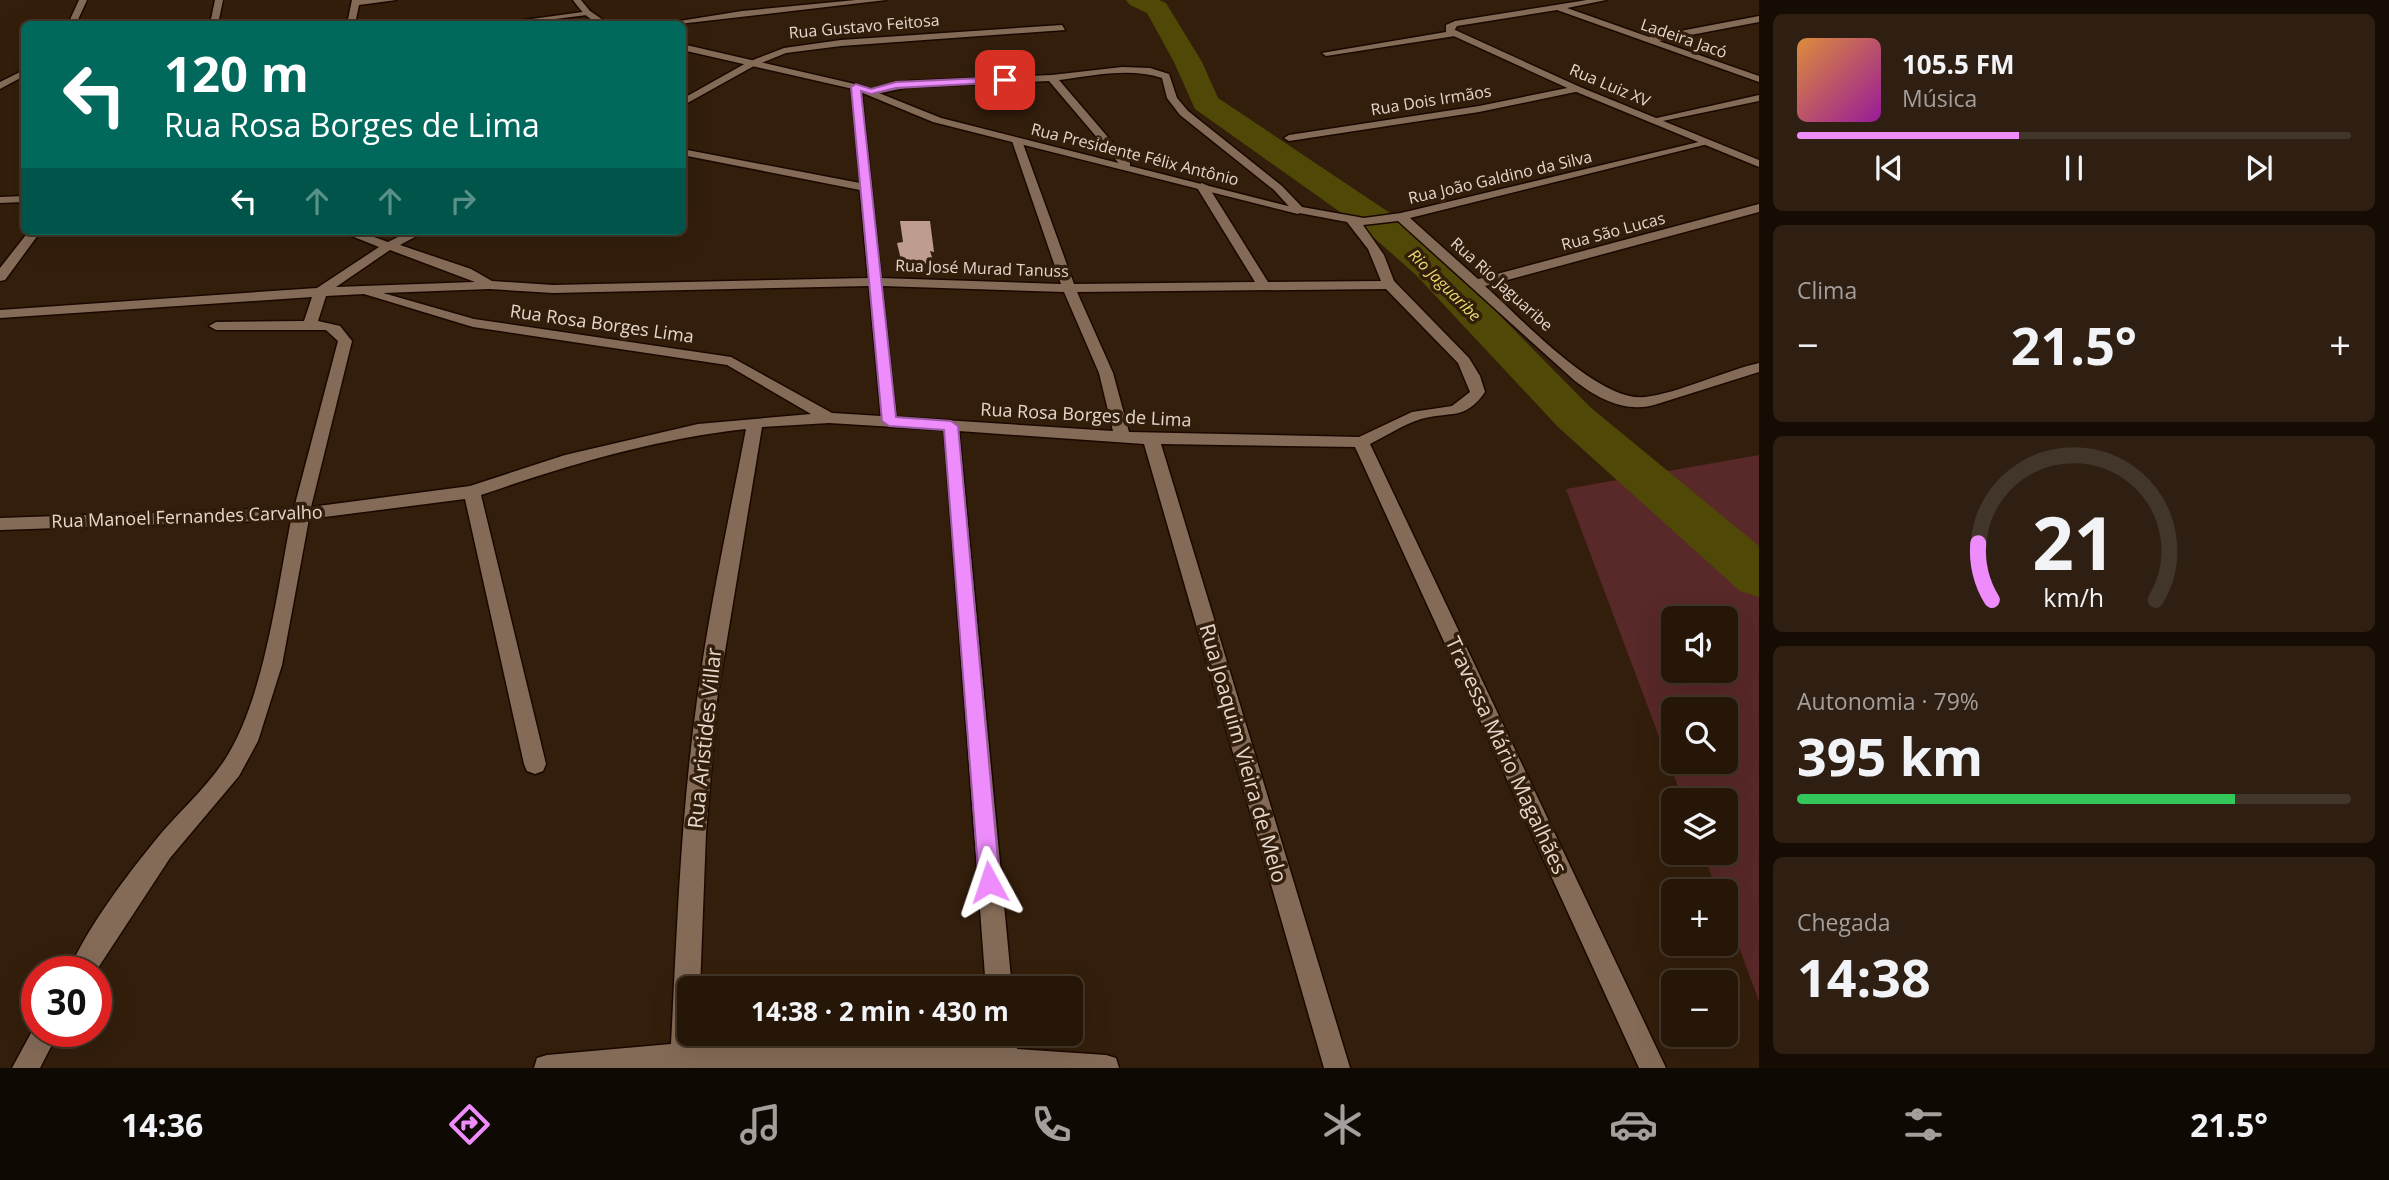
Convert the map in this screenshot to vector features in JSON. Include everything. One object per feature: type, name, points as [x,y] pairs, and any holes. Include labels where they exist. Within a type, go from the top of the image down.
[{"type":"street","points":[[73,21],[83,0]]},
{"type":"street","points":[[215,21],[219,0]]},
{"type":"street","points":[[352,21],[356,2],[392,0]]},
{"type":"street","points":[[578,0],[587,13],[600,21]]},
{"type":"street","points":[[686,21],[882,0]]},
{"type":"street","points":[[1326,53],[1452,32],[1449,27],[1455,24],[1561,9],[1602,0]]},
{"type":"street","name":"Ladeira Jacó","points":[[1561,9],[1759,79]]},
{"type":"street","points":[[523,21],[587,13]]},
{"type":"street","points":[[1647,40],[1759,19]]},
{"type":"street","name":"Rua Gustavo Feitosa","points":[[686,101],[751,64],[784,51],[841,43],[1062,28]]},
{"type":"street","name":"Rua Luiz XV","points":[[1452,32],[1577,89],[1759,164]]},
{"type":"street","name":"Rua Presidente Félix Antônio","points":[[686,48],[856,87],[937,120],[1126,165],[1298,211]]},
{"type":"street","points":[[871,92],[911,84],[1052,78],[1122,70],[1163,74],[1166,76],[1172,98],[1184,113],[1278,188],[1298,211]]},
{"type":"street","points":[[0,86],[21,75]]},
{"type":"street","points":[[1052,78],[1126,165]]},
{"type":"street","points":[[856,87],[889,421]]},
{"type":"street","name":"Rua Dois Irmãos","points":[[1289,138],[1479,108],[1577,89]]},
{"type":"street","points":[[1653,120],[1759,98]]},
{"type":"street","points":[[1017,141],[1069,288],[1105,373],[1122,437]]},
{"type":"street","name":"Rua João Galdino da Silva","points":[[1298,211],[1358,222],[1395,218],[1707,143]]},
{"type":"street","points":[[686,153],[867,188]]},
{"type":"street","points":[[1202,187],[1264,287]]},
{"type":"street","points":[[0,200],[21,199]]},
{"type":"street","name":"Rua São Lucas","points":[[1476,284],[1759,208]]},
{"type":"street","name":"Rua Rio Jaguaribe","points":[[1395,218],[1476,284],[1580,378],[1607,396],[1634,404],[1649,402],[1759,367]]},
{"type":"street","name":"Rua Rosa Borges de Lima","points":[[472,492],[565,460],[644,440],[698,429],[755,423],[829,418],[1151,439],[1361,442],[1417,415],[1456,410],[1471,402],[1478,392],[1476,379],[1462,359],[1410,311],[1389,285],[1374,248],[1358,222]]},
{"type":"street","points":[[0,277],[32,235]]},
{"type":"street","points":[[356,235],[466,272],[490,285]]},
{"type":"street","points":[[310,325],[320,292],[387,247],[412,235]]},
{"type":"street","name":"Rua José Murad Tanuss","points":[[0,314],[320,292],[490,285],[552,289],[636,289],[876,282],[1069,288],[1389,285]]},
{"type":"street","name":"Rua Rosa Borges Lima","points":[[358,290],[473,323],[731,361],[829,418]]},
{"type":"street","points":[[91,956],[162,850],[231,769],[247,741],[272,665],[301,514],[345,341],[341,332],[333,327],[216,327],[240,298]]},
{"type":"street","name":"Rua Aristides Villar","points":[[684,1056],[694,823],[706,703],[718,620],[755,423]]},
{"type":"street","points":[[951,426],[998,976]]},
{"type":"street","name":"Rua Joaquim Vieira de Melo","points":[[1151,439],[1337,1068]]},
{"type":"street","name":"Travessa Mário Magalhães","points":[[1361,442],[1653,1068]]},
{"type":"street","points":[[472,492],[535,764]]},
{"type":"street","name":"Rua Manoel Fernandes Carvalho","points":[[1,525],[301,514],[472,492]]},
{"type":"street","points":[[1003,1046],[1005,1062]]},
{"type":"street","points":[[25,1068],[37,1047]]},
{"type":"street","points":[[547,1068],[684,1056],[775,1063],[1005,1062],[1106,1068]]},
{"type":"shaded area","points":[[1759,455],[1759,1001],[1738,944],[1738,879],[1713,879],[1708,865],[1738,865],[1738,788],[1678,788],[1673,774],[1738,774],[1738,697],[1661,697],[1661,742],[1566,489]]},
{"type":"building","points":[[900,221],[930,221],[934,252],[930,251],[937,273],[904,272],[897,243],[903,242]]},
{"type":"waterway","name":"Rio Jaguaribe","points":[[1138,0],[1157,8],[1188,62],[1205,103],[1377,221],[1430,267],[1574,417],[1759,576]]},
{"type":"route","points":[[989,882],[951,426],[889,421],[856,87],[871,92],[896,85],[1005,80]]}]
